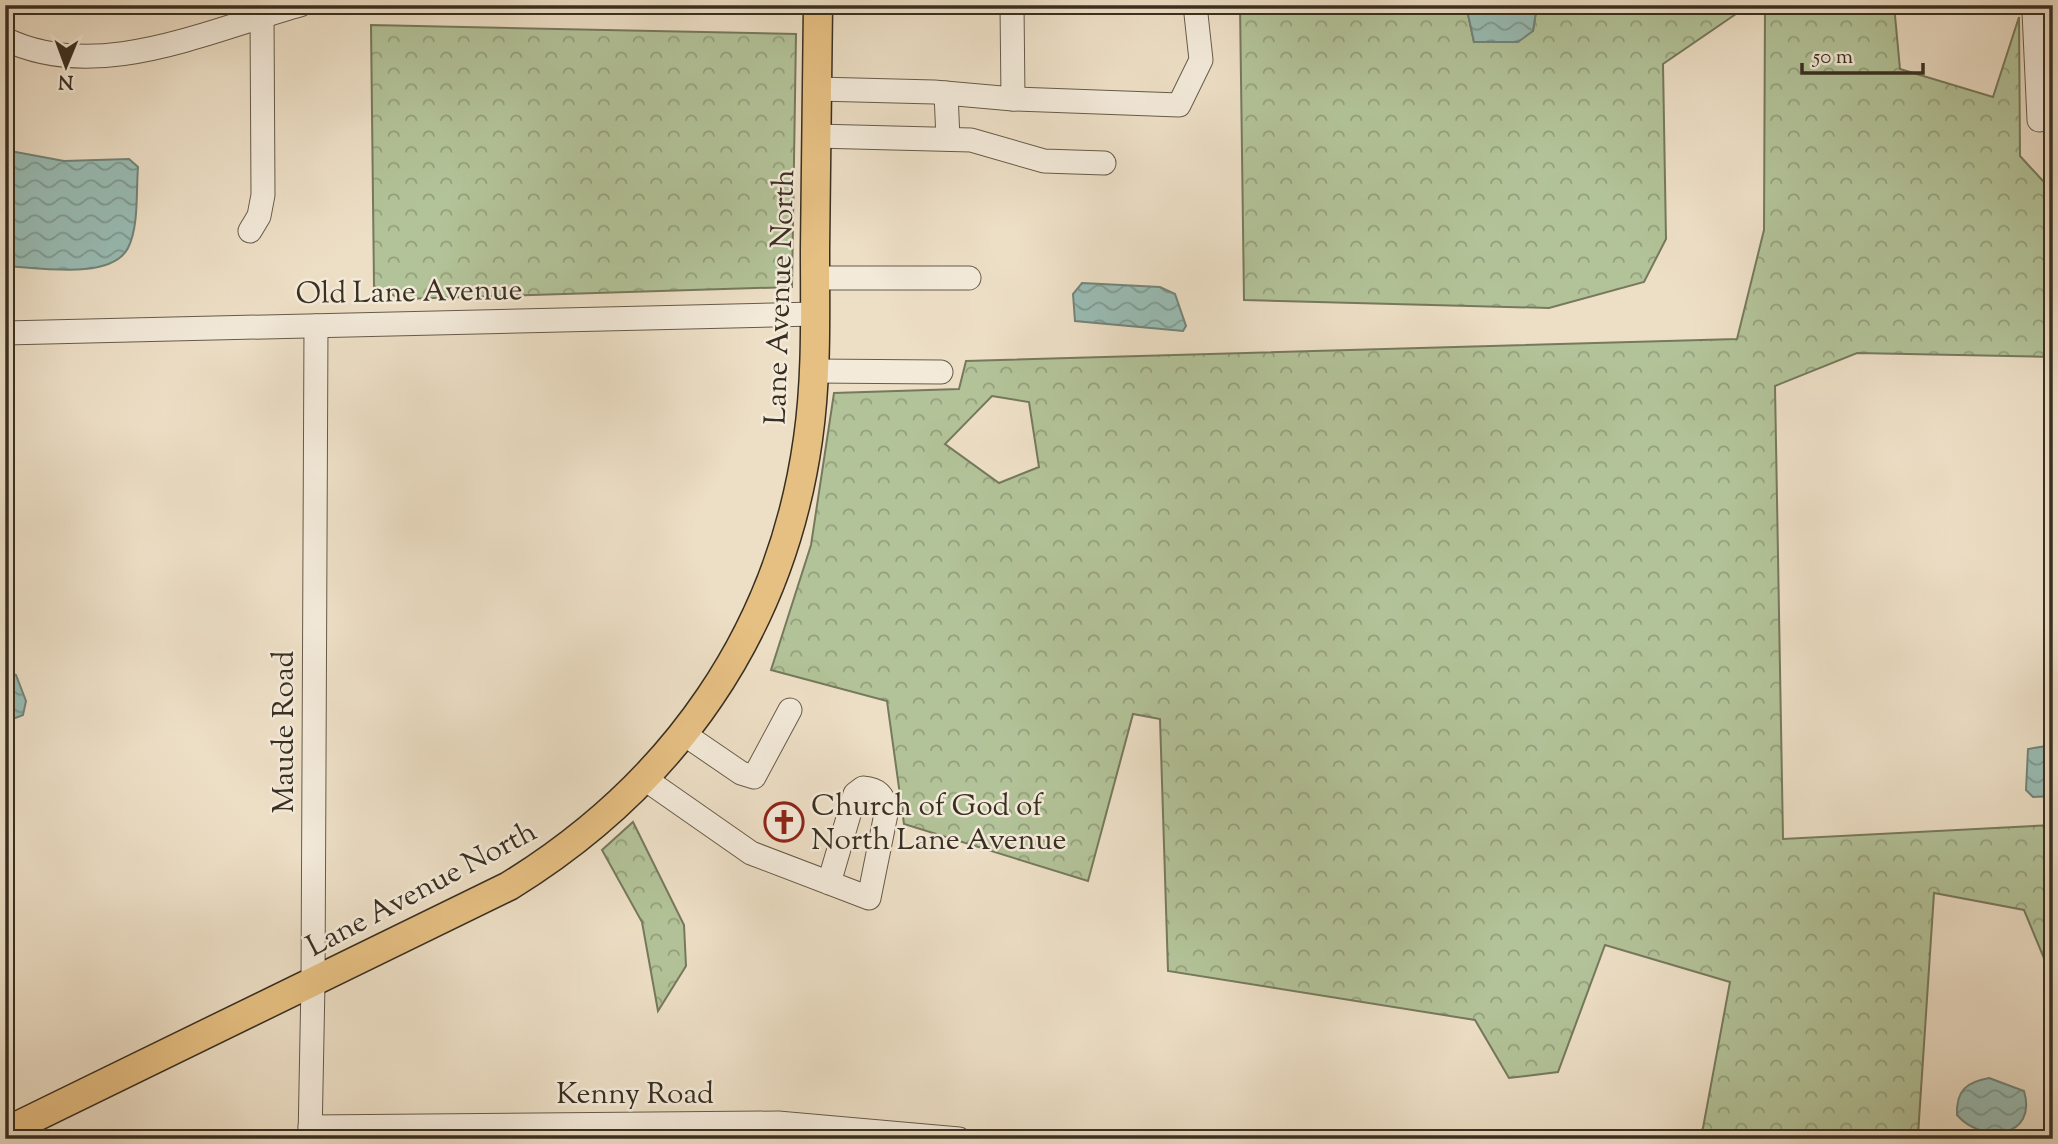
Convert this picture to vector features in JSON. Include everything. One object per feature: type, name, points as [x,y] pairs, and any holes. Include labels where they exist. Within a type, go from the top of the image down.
[{"type":"main road","name":"Lane Avenue North","points":[[5,1132],[497,892],[552,859],[602,820],[645,779],[684,734],[729,668],[769,589],[794,507],[808,440],[814,370],[818,5]]},
{"type":"street","points":[[5,39],[51,56],[92,57],[173,44],[300,5]]},
{"type":"street","points":[[1012,5],[1013,99]]},
{"type":"street","points":[[817,89],[1179,105],[1201,60],[1195,5]]},
{"type":"street","points":[[2037,5],[2034,12],[2039,120]]},
{"type":"street","points":[[250,231],[259,216],[263,195],[262,16]]},
{"type":"street","points":[[946,93],[948,139]]},
{"type":"street","points":[[816,136],[971,140],[1044,162],[1104,163]]},
{"type":"street","points":[[815,278],[969,278]]},
{"type":"street","name":"Old Lane Avenue","points":[[5,333],[815,314]]},
{"type":"street","name":"Maude Road","points":[[310,1133],[316,326]]},
{"type":"street","points":[[814,370],[941,372]]},
{"type":"street","points":[[684,734],[741,773],[754,777],[790,709]]},
{"type":"street","points":[[645,779],[751,853],[829,883]]},
{"type":"street","name":"Kenny Road","points":[[310,1133],[778,1123],[958,1139]]},
{"type":"green space","points":[[1240,5],[1466,5],[1474,42],[1533,31],[1537,5],[1749,5],[1663,64],[1666,239],[1644,282],[1549,308],[1244,300]]},
{"type":"green space","points":[[1765,5],[1894,5],[1900,69],[1993,97],[2019,17],[2020,156],[2043,181],[2053,182],[2053,357],[1857,353],[1775,386],[1783,839],[2053,825],[2053,980],[2024,910],[1934,893],[1918,1135],[1911,1139],[1697,1139],[1703,1128],[1730,982],[1605,945],[1558,1072],[1509,1078],[1475,1020],[1168,971],[1160,719],[1133,714],[1088,881],[904,824],[887,701],[771,670],[811,545],[834,393],[959,389],[966,361],[1737,339],[1764,230]],"holes":[[[992,396],[1029,402],[1039,467],[999,483],[945,444]]]},
{"type":"green space","points":[[371,25],[796,34],[792,287],[401,299],[374,286]]},
{"type":"green space","points":[[633,822],[684,925],[686,966],[658,1011],[642,922],[602,850]]},
{"type":"water","points":[[1466,5],[1537,5],[1533,31],[1518,42],[1474,42]]},
{"type":"water","points":[[5,150],[64,161],[129,159],[138,167],[134,230],[128,248],[119,258],[106,265],[90,268],[72,270],[5,266]]},
{"type":"water","points":[[1082,283],[1160,287],[1175,294],[1186,326],[1183,331],[1075,321],[1073,294]]},
{"type":"water","points":[[5,670],[16,675],[26,701],[23,715],[5,722]]},
{"type":"water","points":[[2053,745],[2053,796],[2033,797],[2026,790],[2028,749]]},
{"type":"water","points":[[1989,1078],[2024,1091],[2026,1107],[2023,1119],[2016,1127],[2005,1132],[1980,1130],[1957,1115],[1958,1099],[1964,1089]]},
{"type":"place","name":"Church of God of North Lane Avenue","points":[[784,822]]}]
